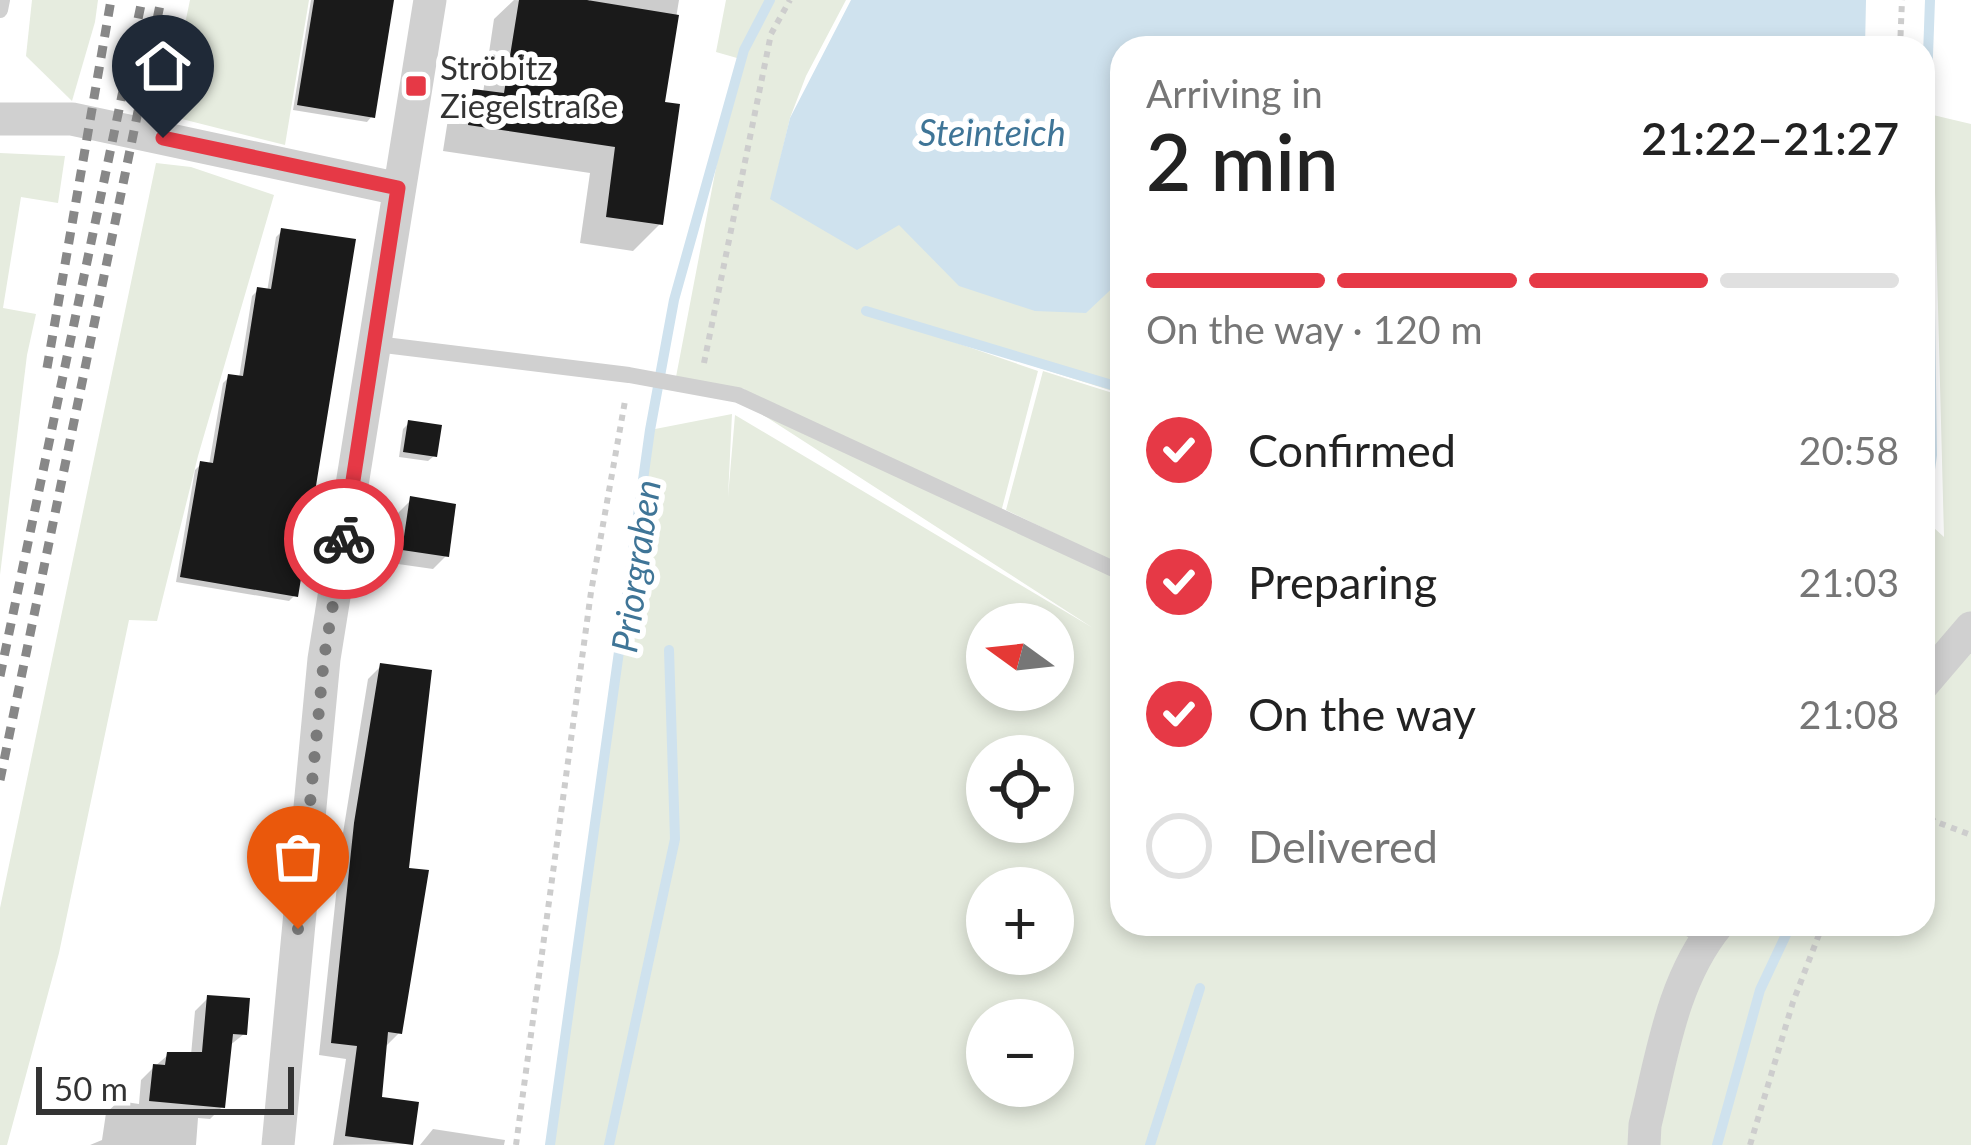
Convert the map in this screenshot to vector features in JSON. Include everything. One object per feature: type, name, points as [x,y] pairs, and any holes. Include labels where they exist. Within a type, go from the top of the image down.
[{"type":"street","points":[[278,1145],[324,658],[430,0]]},
{"type":"street","points":[[0,119],[72,118],[398,188]]},
{"type":"street","points":[[1935,670],[1971,628]]},
{"type":"street","points":[[1644,1145],[1676,1003],[1701,936]]},
{"type":"lane","points":[[0,10],[2,0]]},
{"type":"lane","points":[[376,344],[637,376],[738,394],[1110,567]]},
{"type":"path","points":[[693,387],[771,34],[790,0]]},
{"type":"path","points":[[1900,36],[1902,0]]},
{"type":"path","points":[[516,1145],[591,592],[637,376]]},
{"type":"path","points":[[1935,821],[1971,835]]},
{"type":"path","points":[[1750,1145],[1792,1002],[1818,936]]},
{"type":"shaded area","points":[[32,0],[98,0],[72,101],[26,56]]},
{"type":"shaded area","points":[[190,0],[309,0],[285,145],[166,115]]},
{"type":"shaded area","points":[[726,0],[846,0],[790,118],[771,199],[900,221],[1110,276],[1110,390],[916,329],[1038,371],[1000,516],[1110,570],[1110,936],[1935,936],[1935,529],[1944,537],[1935,115],[1971,124],[1971,1145],[554,1145],[650,430],[732,414],[728,497],[735,415],[1051,603],[966,603],[966,711],[1074,711],[1074,617],[1093,628],[1074,616],[1074,603],[1054,603],[740,400],[745,389],[676,377],[737,58],[716,52]]},
{"type":"shaded area","points":[[0,153],[65,156],[58,203],[21,197],[3,308],[36,314],[0,575]]},
{"type":"shaded area","points":[[156,163],[191,167],[274,195],[198,456],[157,621],[129,620],[59,953],[7,1145],[0,1145],[0,908]]},
{"type":"shaded area","points":[[1043,371],[1110,392],[1110,560],[1006,510]]},
{"type":"water","name":"Steinteich","points":[[851,0],[1866,0],[1865,36],[1110,36],[1110,290],[1086,313],[1035,311],[959,286],[899,225],[857,250],[770,199],[790,118]]},
{"type":"building","points":[[314,0],[394,0],[375,118],[297,105]]},
{"type":"building","points":[[519,0],[587,0],[679,15],[665,102],[680,104],[663,225],[606,217],[615,147],[468,125],[473,89],[504,93]]},
{"type":"building","points":[[281,228],[356,239],[298,597],[180,577],[200,461],[213,463],[228,374],[243,376],[257,287],[271,289]]},
{"type":"building","points":[[408,420],[442,425],[437,457],[403,452]]},
{"type":"building","points":[[410,496],[456,504],[449,557],[402,550]]},
{"type":"building","points":[[380,663],[432,670],[409,868],[429,870],[402,1034],[388,1032],[382,1097],[419,1102],[413,1145],[345,1136],[357,1046],[331,1043],[354,823]]},
{"type":"building","points":[[207,995],[250,998],[247,1035],[233,1034],[225,1108],[149,1101],[153,1064],[165,1065],[167,1052],[202,1052]]},
{"type":"waterway","name":"Priorgraben","points":[[550,1145],[650,430],[674,300],[744,50],[770,0]]},
{"type":"waterway","points":[[1929,36],[1930,0]]},
{"type":"waterway","points":[[866,311],[1110,384]]},
{"type":"waterway","points":[[609,1145],[675,839],[669,650]]},
{"type":"waterway","points":[[1717,1145],[1760,990],[1785,936]]},
{"type":"waterway","points":[[1150,1145],[1200,988]]},
{"type":"railway","points":[[47,368],[111,0]]},
{"type":"railway","points":[[0,676],[142,0]]},
{"type":"railway","points":[[0,780],[161,0]]},
{"type":"way so far","points":[[298,929],[324,658],[344,539]]},
{"type":"place","name":"Ströbitz Ziegelstraße","points":[[416,86]]},
{"type":"route","points":[[163,138],[398,188],[344,539]]}]
